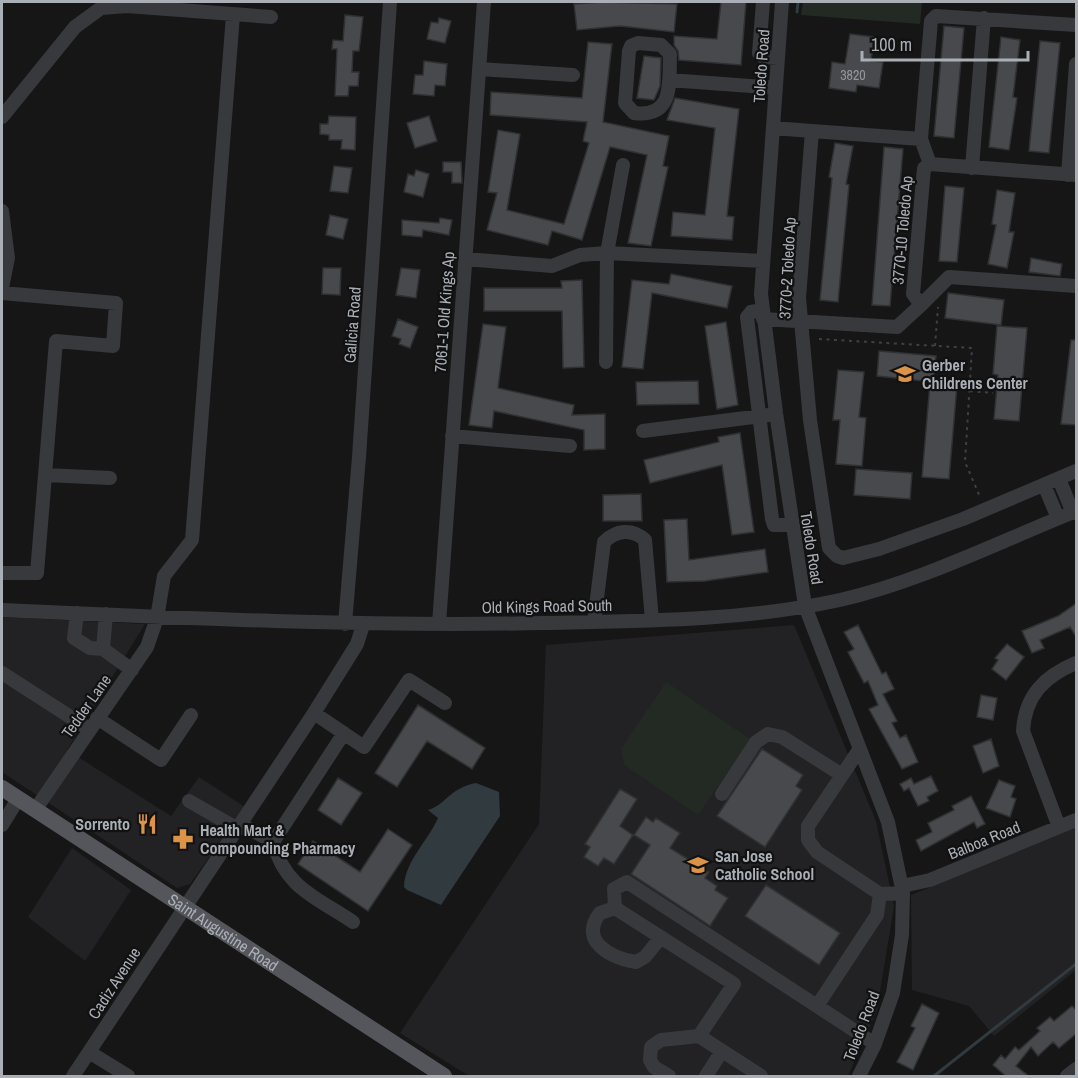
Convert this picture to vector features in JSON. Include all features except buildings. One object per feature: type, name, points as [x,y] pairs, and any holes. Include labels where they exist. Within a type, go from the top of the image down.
[{"type":"main road","name":"Saint Augustine Road","points":[[2,788],[444,1077]]},
{"type":"street","name":"Galicia Road","points":[[345,624],[390,2]]},
{"type":"street","name":"7061-1 Old Kings Ap","points":[[439,624],[484,2]]},
{"type":"street","points":[[763,2],[759,53],[763,57],[778,58]]},
{"type":"street","name":"Toledo Road","points":[[782,2],[763,261],[763,314],[776,414],[805,606],[888,822],[902,889],[898,966],[890,1001],[875,1044],[859,1077]]},
{"type":"street","points":[[2,117],[75,27],[101,8],[127,6],[271,17]]},
{"type":"street","name":"Tedder Lane","points":[[35,810],[147,647],[157,618],[164,576],[192,540],[233,15]]},
{"type":"street","points":[[773,128],[921,139],[931,21],[936,16],[1077,25]]},
{"type":"street","points":[[972,168],[984,18]]},
{"type":"street","points":[[639,43],[661,45],[666,49],[670,54],[669,80],[665,103],[658,111],[645,114],[634,113],[625,103],[631,46],[639,43]]},
{"type":"street","points":[[930,164],[1072,175],[1077,64]]},
{"type":"street","points":[[479,69],[573,75]]},
{"type":"street","points":[[669,80],[776,88]]},
{"type":"street","name":"3770-2 Toledo Ap","points":[[812,131],[799,321],[829,548],[837,556],[843,558],[879,549],[985,510],[1077,471]]},
{"type":"street","name":"3770-10 Toledo Ap","points":[[921,139],[930,164],[924,168],[913,294],[921,304],[949,278],[1077,286]]},
{"type":"street","points":[[606,362],[607,253],[623,165]]},
{"type":"street","points":[[2,211],[8,258],[2,288]]},
{"type":"street","points":[[465,259],[552,266],[580,255],[607,253],[763,261]]},
{"type":"street","points":[[2,293],[116,303],[113,346],[56,341],[37,573],[2,573]]},
{"type":"street","points":[[792,525],[774,525],[772,519],[747,317],[751,312],[799,321],[897,327],[921,304]]},
{"type":"street","points":[[643,431],[776,414]]},
{"type":"street","points":[[452,436],[570,446]]},
{"type":"street","points":[[45,474],[110,478]]},
{"type":"street","points":[[1059,478],[1075,512]]},
{"type":"street","points":[[1044,485],[1058,518]]},
{"type":"street","name":"Old Kings Road South","points":[[2,610],[363,625],[594,622],[729,617],[843,599],[917,575],[1075,512]]},
{"type":"street","points":[[594,622],[604,542],[612,534],[630,531],[638,533],[645,540],[652,620]]},
{"type":"street","points":[[77,613],[74,638],[90,648],[103,649],[132,669]]},
{"type":"street","points":[[103,649],[106,614]]},
{"type":"street","points":[[183,907],[314,713],[357,644],[363,625]]},
{"type":"street","points":[[1059,827],[1023,731],[1024,720],[1033,695],[1042,682],[1077,663]]},
{"type":"street","points":[[2,673],[161,760],[191,715]]},
{"type":"street","points":[[314,713],[364,747],[409,680],[445,703]]},
{"type":"street","points":[[344,733],[273,842],[278,861],[289,879],[353,922]]},
{"type":"street","points":[[722,794],[756,742],[768,734],[782,737],[842,775]]},
{"type":"street","points":[[817,1006],[877,915],[880,894],[817,852],[808,840],[808,826],[859,750]]},
{"type":"street","points":[[2,825],[18,799]]},
{"type":"street","points":[[189,801],[273,842]]},
{"type":"street","name":"Balboa Road","points":[[880,894],[930,880],[1077,820]]},
{"type":"street","points":[[615,908],[614,889],[627,882],[875,1044]]},
{"type":"street","name":"Cadiz Avenue","points":[[73,1077],[183,907]]},
{"type":"street","points":[[615,908],[734,984]]},
{"type":"street","points":[[615,908],[600,913],[592,928],[593,938],[601,949],[636,962],[645,957],[661,937]]},
{"type":"street","points":[[699,1036],[748,961]]},
{"type":"street","points":[[669,1077],[654,1067],[650,1060],[651,1047],[661,1040],[699,1036],[761,1077]]},
{"type":"street","points":[[706,1077],[722,1051]]},
{"type":"street","points":[[89,1052],[128,1077]]},
{"type":"street","points":[[1067,1077],[1077,1069]]},
{"type":"path","points":[[934,346],[938,306]]},
{"type":"path","points":[[819,339],[972,348],[965,462],[985,510]]},
{"type":"path","points":[[970,391],[993,393]]},
{"type":"shaded area","points":[[803,2],[922,2],[920,24],[801,15]]},
{"type":"shaded area","points":[[2,617],[145,624],[67,750],[171,816],[199,777],[245,807],[190,884],[177,888],[2,772]]},
{"type":"shaded area","name":"San Jose Catholic School","points":[[794,625],[876,821],[894,906],[877,1010],[848,1076],[469,1076],[400,1033],[539,824],[546,645]]},
{"type":"shaded area","points":[[666,682],[750,739],[698,815],[624,765],[621,749]]},
{"type":"shaded area","points":[[476,783],[499,792],[500,816],[441,905],[407,890],[404,887],[408,868],[438,818],[428,810],[454,792]]},
{"type":"shaded area","points":[[1076,827],[1076,970],[994,1036],[969,1006],[912,990],[911,895]]},
{"type":"shaded area","points":[[72,848],[131,890],[85,961],[28,917]]},
{"type":"waterway","points":[[797,12],[798,2]]},
{"type":"waterway","points":[[934,1076],[1076,964]]},
{"type":"place","name":"Gerber Childrens Center","points":[[905,374]]},
{"type":"place","name":"Sorrento","points":[[147,824]]},
{"type":"place","name":"Health Mart & Compounding Pharmacy","points":[[183,839]]},
{"type":"place","name":"San Jose Catholic School","points":[[698,865]]}]
